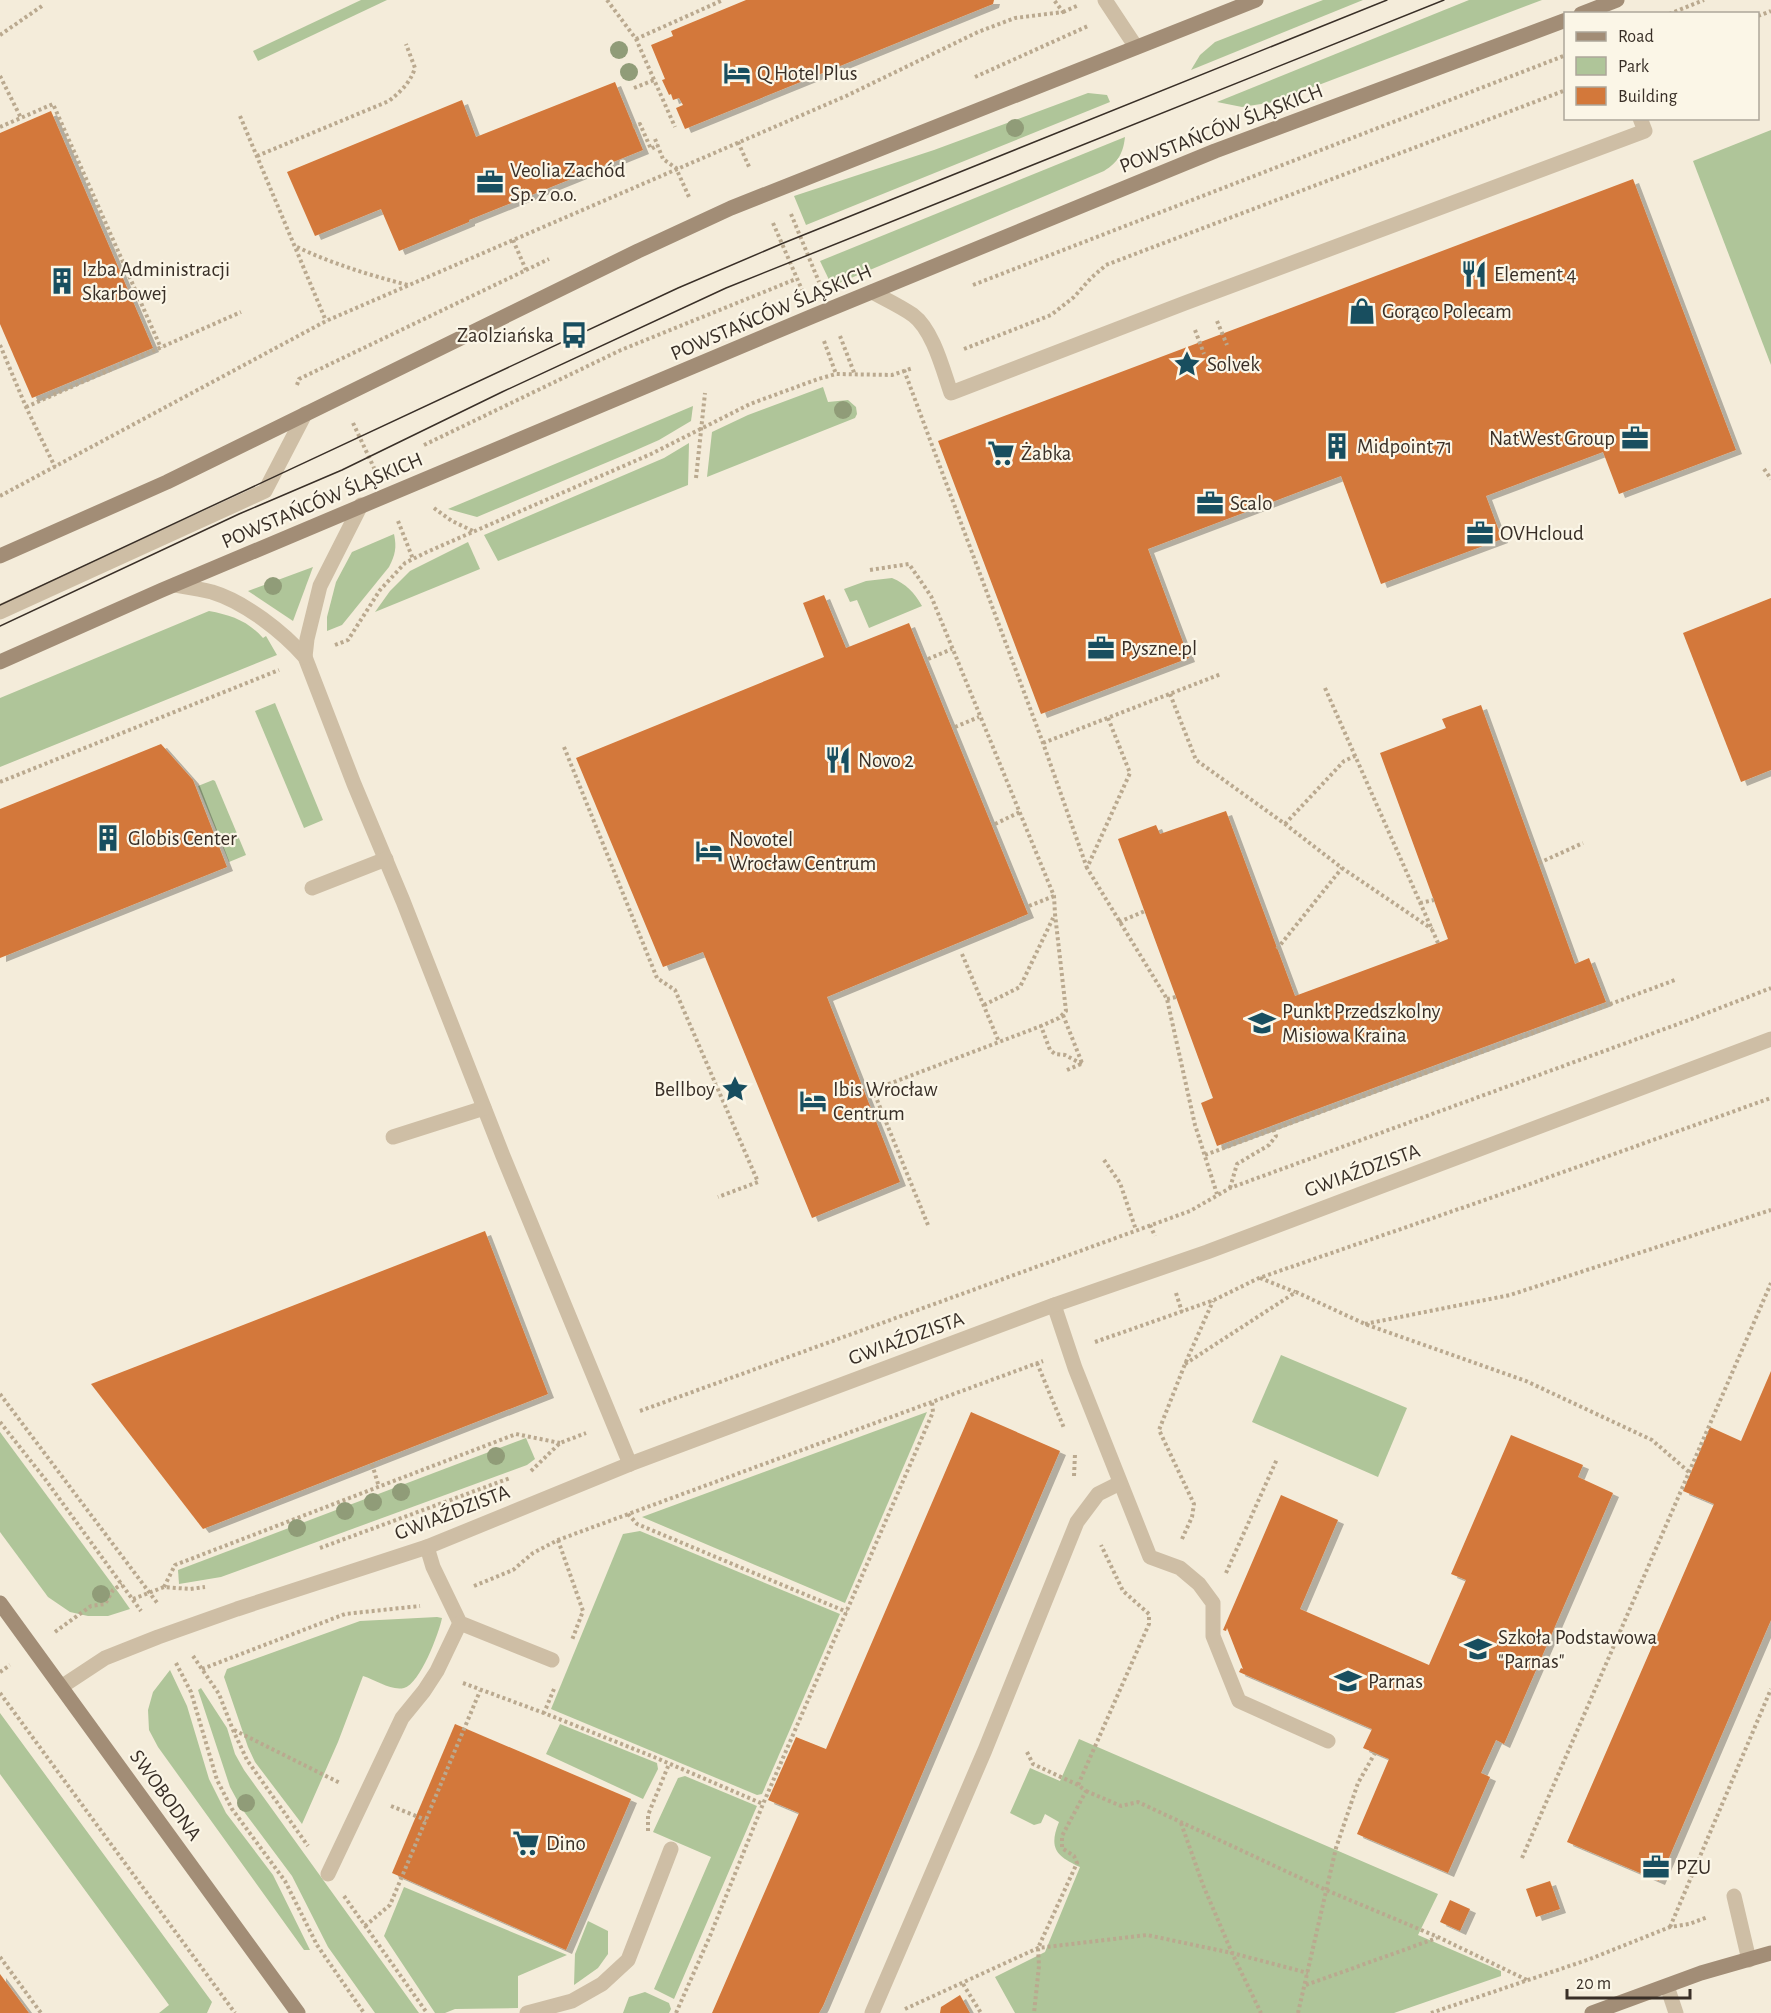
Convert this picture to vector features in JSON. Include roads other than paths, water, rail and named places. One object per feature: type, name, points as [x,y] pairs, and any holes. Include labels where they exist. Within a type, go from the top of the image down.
[{"type":"main road","points":[[0,556],[167,482],[638,251],[761,196],[1256,0]]},
{"type":"main road","points":[[1601,10],[1617,0]]},
{"type":"main road","name":"POWSTAŃCÓW ŚLĄSKICH","points":[[0,662],[361,505],[1215,151],[1564,21]]},
{"type":"main road","name":"SWOBODNA","points":[[0,1603],[298,2013]]},
{"type":"main road","points":[[1592,2013],[1701,1973],[1771,1953]]},
{"type":"street","points":[[1105,0],[1136,47]]},
{"type":"street","points":[[872,292],[913,315],[921,323],[939,358],[951,393],[1643,125]]},
{"type":"street","points":[[0,612],[265,491],[305,414]]},
{"type":"street","points":[[305,657],[320,586],[361,505]]},
{"type":"street","points":[[175,585],[211,592],[233,602],[268,622],[294,644],[305,657],[484,1108],[630,1464]]},
{"type":"street","points":[[312,888],[386,859]]},
{"type":"street","name":"GWIAŹDZISTA","points":[[61,1687],[105,1658],[158,1637],[427,1547],[630,1464],[1054,1305],[1207,1252],[1771,1039]]},
{"type":"street","points":[[393,1137],[484,1108]]},
{"type":"street","points":[[1054,1305],[1075,1368],[1150,1557],[1180,1568],[1199,1584],[1213,1603],[1213,1636],[1239,1701],[1328,1741]]},
{"type":"street","points":[[872,2013],[981,1760],[1077,1521],[1098,1494],[1120,1483]]},
{"type":"street","points":[[427,1547],[433,1567],[460,1623],[552,1660]]},
{"type":"street","points":[[328,1874],[402,1718],[437,1671],[460,1623]]},
{"type":"street","points":[[527,2013],[572,2001],[602,1984],[627,1960],[669,1855]]},
{"type":"street","points":[[1736,1900],[1749,1960]]},
{"type":"street","points":[[1666,1986],[1676,2013]]},
{"type":"tram line","points":[[0,605],[678,288],[781,244],[1387,0]]},
{"type":"tram line","points":[[0,626],[239,514],[342,470],[502,392],[726,288],[1444,0]]},
{"type":"place","name":"Q Hotel Plus","points":[[737,73]]},
{"type":"place","name":"Veolia Zachód Sp. z o.o.","points":[[490,182]]},
{"type":"place","name":"Element 4","points":[[1474,274]]},
{"type":"place","name":"Izba Administracji Skarbowej","points":[[62,281]]},
{"type":"place","name":"Gorąco Polecam","points":[[1362,311]]},
{"type":"place","name":"Zaolziańska","points":[[574,335]]},
{"type":"place","name":"Solvek","points":[[1187,364]]},
{"type":"place","name":"NatWest Group","points":[[1635,438]]},
{"type":"place","name":"Midpoint 71","points":[[1337,446]]},
{"type":"place","name":"Żabka","points":[[1001,453]]},
{"type":"place","name":"Scalo","points":[[1210,503]]},
{"type":"place","name":"OVHcloud","points":[[1480,533]]},
{"type":"place","name":"Pyszne.pl","points":[[1101,648]]},
{"type":"place","name":"Novo 2","points":[[838,760]]},
{"type":"place","name":"Globis Center","points":[[108,838]]},
{"type":"place","name":"Novotel Wrocław Centrum","points":[[709,851]]},
{"type":"place","name":"Punkt Przedszkolny Misiowa Kraina","points":[[1262,1023]]},
{"type":"place","name":"Bellboy","points":[[735,1089]]},
{"type":"place","name":"Ibis Wrocław Centrum","points":[[813,1101]]},
{"type":"place","name":"Szkoła Podstawowa \"Parnas\"","points":[[1478,1649]]},
{"type":"place","name":"Parnas","points":[[1348,1681]]},
{"type":"place","name":"Dino","points":[[526,1843]]},
{"type":"place","name":"PZU","points":[[1656,1867]]}]
